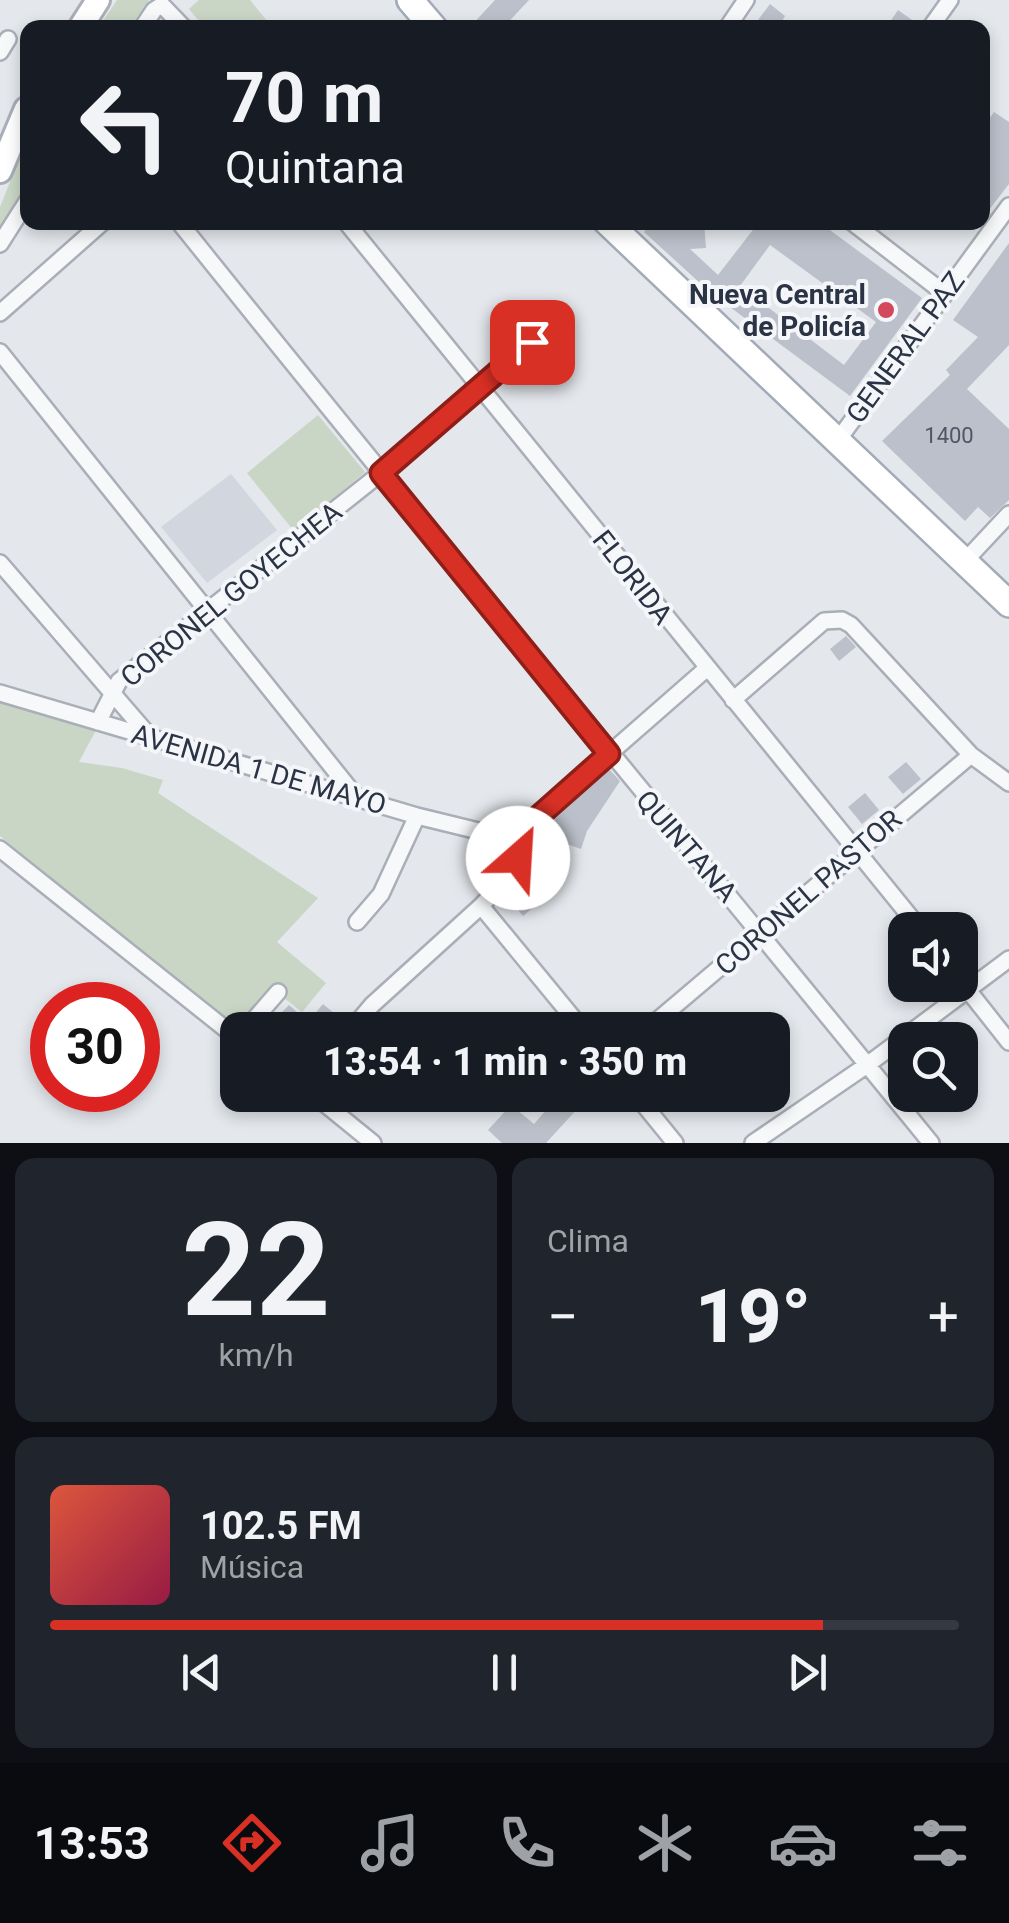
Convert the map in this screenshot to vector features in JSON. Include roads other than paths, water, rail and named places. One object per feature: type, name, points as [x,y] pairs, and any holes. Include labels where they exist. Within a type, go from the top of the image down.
[{"type":"main road","points":[[410,0],[427,20]]},
{"type":"main road","points":[[0,132],[20,114]]},
{"type":"main road","points":[[0,149],[20,119]]},
{"type":"main road","points":[[0,171],[20,124]]},
{"type":"main road","points":[[615,230],[1009,604]]},
{"type":"street","points":[[147,20],[162,5],[176,20]]},
{"type":"street","name":"GENERAL PAZ","points":[[838,440],[1009,206]]},
{"type":"street","points":[[0,244],[20,213]]},
{"type":"street","points":[[0,312],[94,230]]},
{"type":"street","name":"QUINTANA","points":[[185,230],[609,754],[762,933],[931,1143]]},
{"type":"street","name":"FLORIDA","points":[[353,230],[907,912]]},
{"type":"street","points":[[862,230],[944,294]]},
{"type":"street","name":"CORONEL GOYECHEA","points":[[98,722],[119,681],[381,473],[558,320]]},
{"type":"street","points":[[0,352],[357,798]]},
{"type":"street","points":[[964,562],[1009,514]]},
{"type":"street","points":[[0,563],[152,739]]},
{"type":"street","points":[[733,700],[824,620],[842,620],[851,625],[971,755],[1009,782]]},
{"type":"street","points":[[366,1012],[481,906],[514,870],[519,841],[530,824],[706,668]]},
{"type":"street","name":"AVENIDA 1 DE MAYO","points":[[0,693],[417,816],[519,841]]},
{"type":"street","name":"CORONEL PASTOR","points":[[668,1012],[971,755]]},
{"type":"street","points":[[357,922],[381,894],[417,816]]},
{"type":"street","points":[[0,849],[220,1025]]},
{"type":"street","points":[[481,906],[568,1012]]},
{"type":"street","points":[[978,977],[1009,960]]},
{"type":"street","points":[[261,1012],[278,992]]},
{"type":"street","points":[[753,1143],[867,1065],[942,1002]]},
{"type":"street","points":[[978,1002],[1009,1042]]},
{"type":"street","points":[[335,1112],[373,1143]]},
{"type":"street","points":[[650,1112],[675,1143]]},
{"type":"place","name":"Nueva Central de Policía","points":[[886,310]]}]
